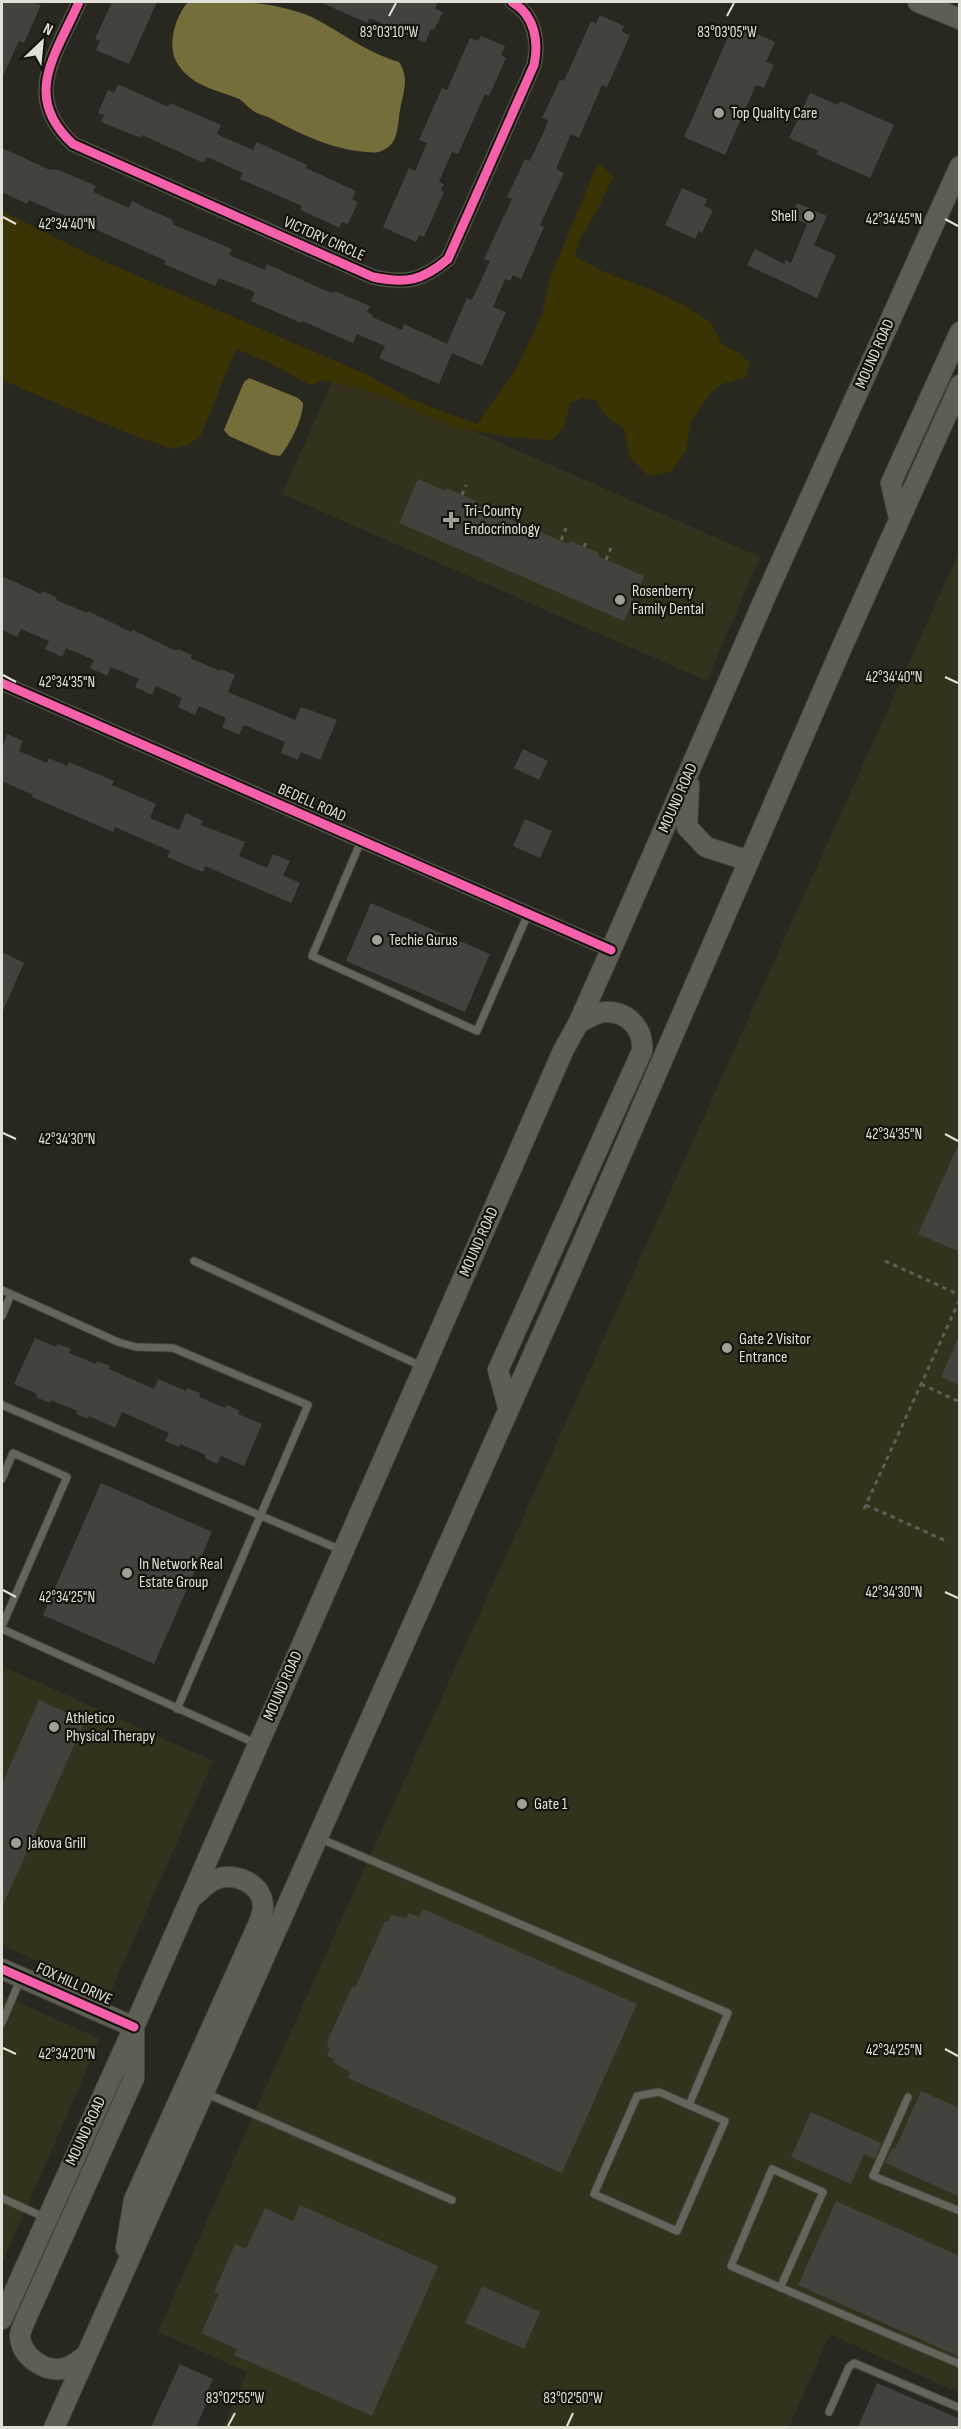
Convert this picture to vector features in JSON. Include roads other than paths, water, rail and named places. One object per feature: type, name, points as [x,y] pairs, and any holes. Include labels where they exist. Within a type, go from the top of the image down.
[{"type":"main road","points":[[918,2],[960,20]]},
{"type":"main road","name":"MOUND ROAD","points":[[2,2319],[134,2027],[563,1051],[579,1022],[957,177]]},
{"type":"main road","points":[[899,518],[891,483],[960,332]]},
{"type":"main road","points":[[195,2088],[317,1837],[570,1272],[899,518],[960,385]]},
{"type":"main road","points":[[690,770],[687,827],[706,847],[749,861]]},
{"type":"main road","points":[[508,1407],[498,1370],[642,1051],[643,1039],[633,1021],[622,1015],[605,1012],[579,1022]]},
{"type":"main road","points":[[54,2427],[122,2274],[263,1907],[258,1895],[246,1880],[230,1875],[213,1880],[188,1900]]},
{"type":"main road","name":"FOX HILL DRIVE","points":[[2,1969],[134,2027]]},
{"type":"main road","points":[[86,2355],[75,2364],[63,2369],[52,2369],[40,2365],[27,2355],[20,2336],[134,2078],[134,2027]]},
{"type":"street","name":"VICTORY CIRCLE","points":[[79,2],[47,79],[44,95],[48,113],[57,130],[72,144],[374,277],[396,282],[416,279],[432,273],[448,259],[534,65],[538,47],[536,32],[527,16],[512,2]]},
{"type":"street","name":"BEDELL ROAD","points":[[2,683],[611,950]]},
{"type":"lane","points":[[361,840],[312,956],[477,1032],[528,914]]},
{"type":"lane","points":[[194,1261],[423,1368]]},
{"type":"lane","points":[[2,1290],[118,1342],[136,1347],[173,1348],[309,1405],[177,1709]]},
{"type":"lane","points":[[2,1316],[11,1294]]},
{"type":"lane","points":[[2,1405],[342,1551]]},
{"type":"lane","points":[[2,1479],[13,1453],[67,1477],[2,1628],[257,1744]]},
{"type":"lane","points":[[317,1837],[728,2013],[688,2105]]},
{"type":"lane","points":[[2,2023],[21,1978]]},
{"type":"lane","points":[[195,2088],[452,2200]]},
{"type":"lane","points":[[659,2092],[688,2105],[725,2121],[677,2231],[594,2194],[637,2096],[659,2092]]},
{"type":"lane","points":[[908,2097],[873,2176],[960,2211]]},
{"type":"lane","points":[[780,2288],[823,2192],[772,2169],[731,2266],[780,2288],[960,2364]]},
{"type":"lane","points":[[2,2198],[67,2227]]},
{"type":"lane","points":[[828,2412],[849,2367],[854,2363],[960,2408]]},
{"type":"place","name":"Top Quality Care","points":[[719,113]]},
{"type":"place","name":"Shell","points":[[809,216]]},
{"type":"place","name":"Tri-County Endocrinology","points":[[451,520]]},
{"type":"place","name":"Rosenberry Family Dental","points":[[620,600]]},
{"type":"place","name":"Techie Gurus","points":[[377,940]]},
{"type":"place","name":"Gate 2 Visitor Entrance","points":[[727,1348]]},
{"type":"place","name":"In Network Real Estate Group","points":[[127,1573]]},
{"type":"place","name":"Athletico Physical Therapy","points":[[54,1727]]},
{"type":"place","name":"Gate 1","points":[[522,1804]]},
{"type":"place","name":"Jakova Grill","points":[[16,1843]]}]
